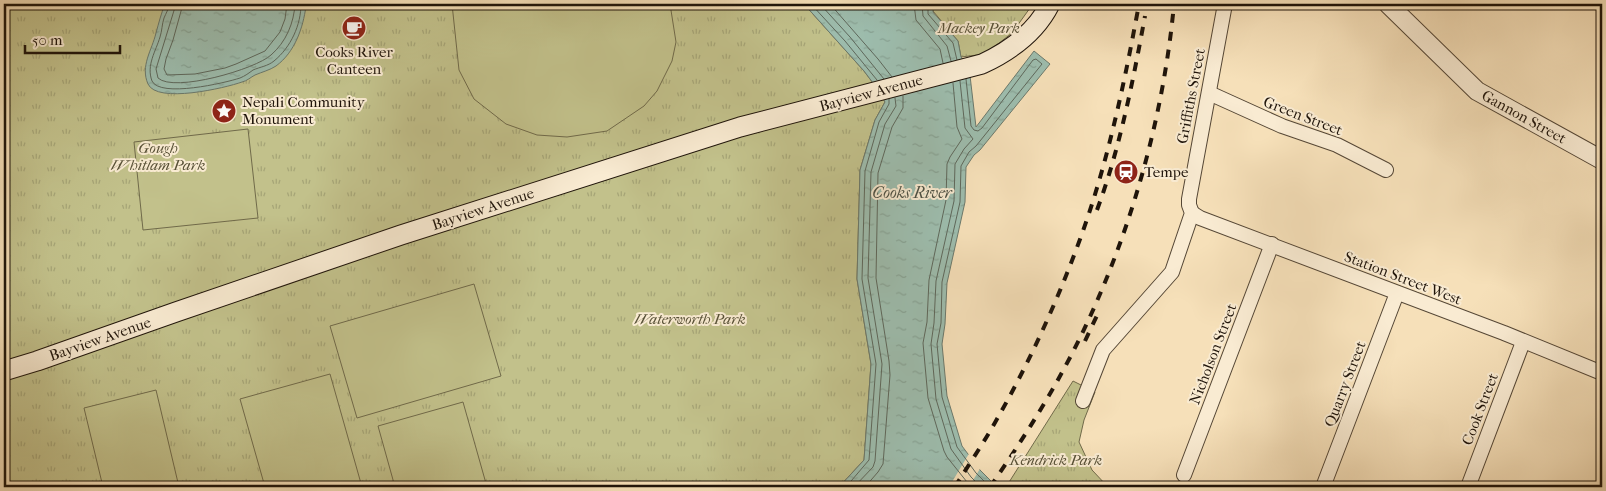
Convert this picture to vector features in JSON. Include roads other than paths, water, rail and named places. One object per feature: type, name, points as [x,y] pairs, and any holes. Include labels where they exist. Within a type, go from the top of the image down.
[{"type":"main road","name":"Bayview Avenue","points":[[4,371],[529,194],[740,127],[982,64],[999,56],[1013,46],[1040,21],[1050,4]]},
{"type":"street","name":"Griffiths Street","points":[[1083,401],[1103,350],[1172,272],[1192,213],[1189,199],[1225,4]]},
{"type":"street","name":"Gannon Street","points":[[1388,4],[1477,91],[1602,160]]},
{"type":"street","name":"Green Street","points":[[1209,93],[1282,126],[1337,145],[1386,170]]},
{"type":"street","name":"Station Street West","points":[[1192,213],[1200,218],[1504,333],[1602,373]]},
{"type":"street","name":"Nicholson Street","points":[[1184,475],[1272,244]]},
{"type":"street","name":"Quarry Street","points":[[1323,487],[1397,293]]},
{"type":"street","name":"Cook Street","points":[[1468,487],[1523,342]]},
{"type":"water","points":[[165,4],[306,4],[306,6],[303,23],[293,47],[276,66],[246,81],[233,85],[207,91],[177,94],[154,90],[148,84],[145,71],[147,58]]},
{"type":"water","name":"Cooks River","points":[[804,4],[933,4],[933,12],[958,41],[961,57],[969,67],[976,127],[1034,51],[1050,64],[966,167],[965,202],[947,283],[942,344],[947,396],[962,446],[980,470],[997,487],[839,487],[864,460],[871,364],[857,279],[860,170],[875,120],[885,102],[864,71]]},
{"type":"railway","points":[[955,487],[1019,379],[1074,256],[1101,175],[1122,90],[1139,4]]},
{"type":"railway","points":[[990,487],[1024,437],[1055,385],[1099,296],[1118,249],[1148,152],[1168,53],[1174,4]]},
{"type":"railway","points":[[1097,210],[1119,139],[1131,90],[1145,16]]},
{"type":"railway","points":[[1085,341],[1100,309]]},
{"type":"place","name":"Cooks River Canteen","points":[[354,28]]},
{"type":"place","name":"Nepali Community Monument","points":[[224,111]]},
{"type":"place","name":"Tempe","points":[[1126,172]]},
{"type":"park label","name":"Mackey Park","points":[[979,28]]},
{"type":"park label","name":"Gough Whitlam Park","points":[[158,156]]},
{"type":"park label","name":"Waterworth Park","points":[[690,319]]},
{"type":"park label","name":"Kendrick Park","points":[[1056,460]]}]
